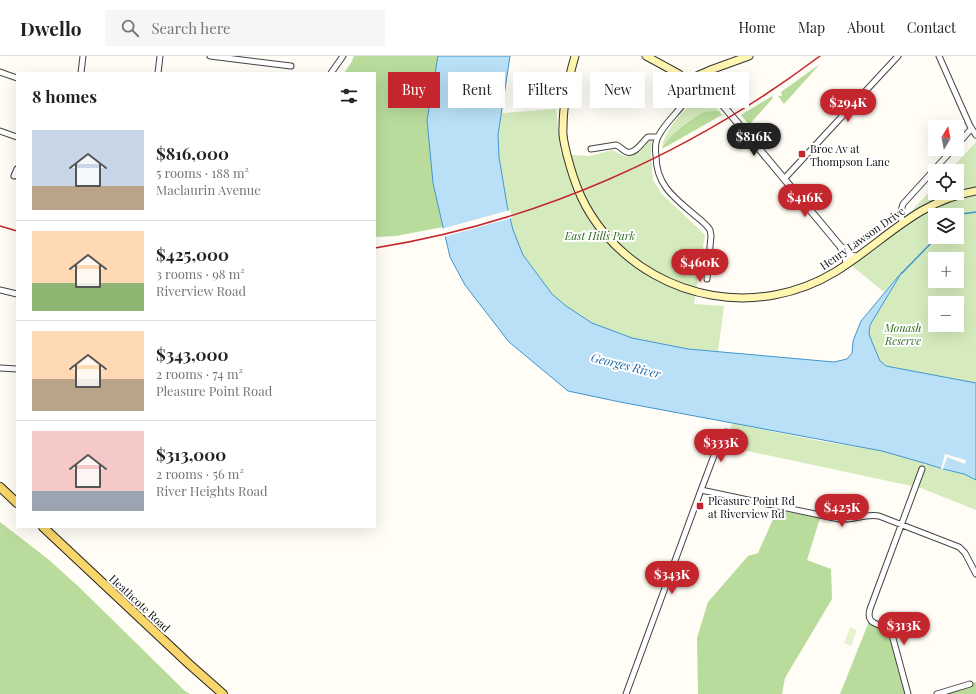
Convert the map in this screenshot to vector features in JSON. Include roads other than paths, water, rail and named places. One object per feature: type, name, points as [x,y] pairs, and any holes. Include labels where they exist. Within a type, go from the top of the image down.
[{"type":"main road","name":"Henry Lawson Drive","points":[[575,56],[566,93],[562,128],[576,188],[602,231],[620,250],[658,278],[675,286],[698,293],[740,298],[762,297],[790,291],[828,276],[857,257],[902,222],[924,209],[954,196],[976,191]]},
{"type":"main road","points":[[647,56],[675,72]]},
{"type":"main road","points":[[707,72],[749,56]]},
{"type":"main road","points":[[716,72],[728,64]]},
{"type":"main road","points":[[0,487],[16,502]]},
{"type":"main road","name":"Heathcote Road","points":[[44,528],[223,694]]},
{"type":"street","points":[[81,72],[83,56]]},
{"type":"street","points":[[158,72],[160,56]]},
{"type":"street","points":[[210,56],[291,66]]},
{"type":"street","points":[[332,72],[343,56]]},
{"type":"street","points":[[784,179],[898,56]]},
{"type":"street","points":[[939,56],[972,129],[976,134]]},
{"type":"street","points":[[0,72],[16,78]]},
{"type":"street","points":[[680,108],[657,136],[655,150],[656,168],[663,184],[710,230],[711,236],[707,279]]},
{"type":"street","points":[[725,108],[840,246],[850,255],[857,257]]},
{"type":"street","points":[[964,138],[972,129]]},
{"type":"street","points":[[0,131],[16,137]]},
{"type":"street","points":[[591,149],[616,145],[626,152],[631,152],[634,151],[648,137],[657,136]]},
{"type":"street","points":[[902,222],[901,211],[903,204],[948,156]]},
{"type":"street","points":[[14,176],[16,171]]},
{"type":"street","points":[[840,246],[846,257],[846,264]]},
{"type":"street","points":[[0,290],[16,294]]},
{"type":"street","points":[[0,368],[16,369]]},
{"type":"street","points":[[626,694],[715,453],[722,443],[726,432]]},
{"type":"street","points":[[908,694],[891,631],[874,623],[870,619],[870,609],[922,469]]},
{"type":"street","points":[[701,490],[839,519],[848,520],[868,515],[875,515],[959,547],[965,553],[976,574]]},
{"type":"street","points":[[937,694],[970,684]]},
{"type":"water","name":"Georges River","points":[[438,56],[510,56],[505,89],[505,72],[448,72],[448,108],[502,108],[498,135],[499,157],[513,230],[523,255],[552,294],[566,306],[592,323],[632,338],[688,349],[834,362],[847,359],[852,353],[853,341],[861,321],[902,272],[870,325],[869,334],[880,361],[886,366],[976,383],[976,480],[964,474],[882,451],[568,391],[509,342],[465,285],[450,257],[433,183],[427,120],[429,108],[440,108],[440,72],[435,72]]},
{"type":"waterway","points":[[964,214],[976,212]]},
{"type":"waterway","points":[[902,273],[930,244]]},
{"type":"railway","points":[[376,248],[435,236],[495,221],[553,202],[610,179],[665,153],[718,124],[770,91],[820,56]]},
{"type":"railway","points":[[0,226],[16,231]]},
{"type":"place","name":"Broe Av at Thompson Lane","points":[[802,154]]},
{"type":"place","name":"Pleasure Point Rd at Riverview Rd","points":[[700,506]]},
{"type":"park label","name":"East Hills Park","points":[[600,235]]},
{"type":"park label","name":"Monash Reserve","points":[[903,333]]}]
